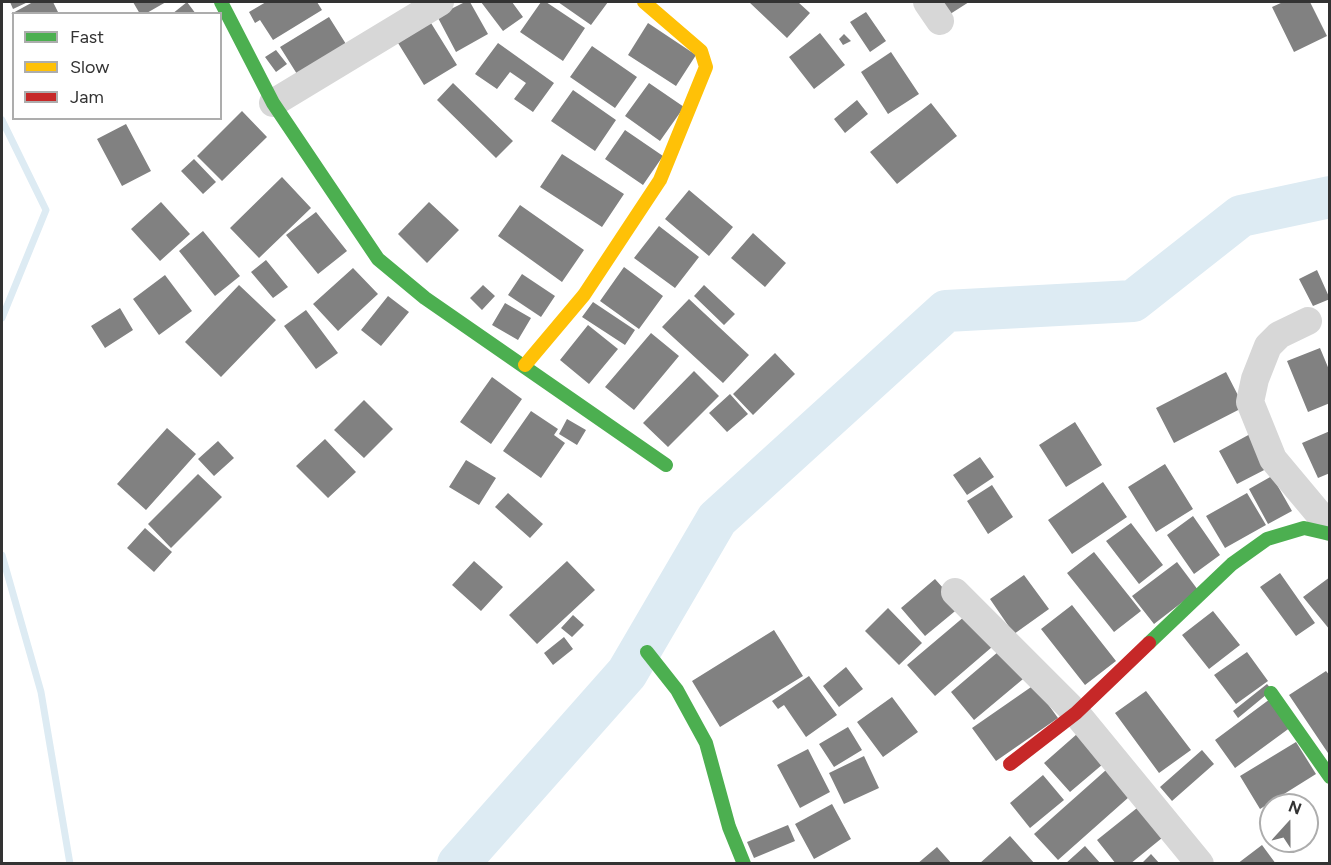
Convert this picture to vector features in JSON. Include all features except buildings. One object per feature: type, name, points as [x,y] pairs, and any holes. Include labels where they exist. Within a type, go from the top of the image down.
[{"type":"street","points":[[221,2],[273,103],[378,259],[425,298],[525,365],[666,465]]},
{"type":"street","points":[[273,103],[440,2]]},
{"type":"street","points":[[525,365],[584,296],[660,180],[706,67],[701,51],[645,2]]},
{"type":"street","points":[[1308,321],[1279,335],[1268,346],[1255,379],[1250,402],[1273,459],[1329,527]]},
{"type":"street","points":[[1010,764],[1076,713],[1232,564],[1258,545],[1277,535],[1304,528],[1329,534]]},
{"type":"street","points":[[955,592],[1076,713],[1200,864]]},
{"type":"street","points":[[647,652],[677,690],[706,742],[729,827],[744,864]]},
{"type":"street","points":[[1271,693],[1329,777]]},
{"type":"waterway","points":[[2,120],[46,210],[2,318]]},
{"type":"waterway","points":[[458,864],[627,673],[717,519],[946,311],[1133,301],[1241,216],[1330,197]]},
{"type":"waterway","points":[[2,555],[41,692],[70,864]]},
{"type":"traffic: fast","points":[[221,2],[273,103],[378,259],[425,298],[666,465]]},
{"type":"traffic: fast","points":[[1149,643],[1232,564],[1267,539],[1304,528],[1330,534]]},
{"type":"traffic: fast","points":[[647,652],[677,690],[706,743],[729,827],[744,864]]},
{"type":"traffic: fast","points":[[1271,693],[1330,777]]},
{"type":"traffic: slow","points":[[525,365],[584,295],[660,180],[706,67],[701,51],[644,2]]},
{"type":"traffic: jam","points":[[1010,764],[1076,713],[1149,643]]}]
